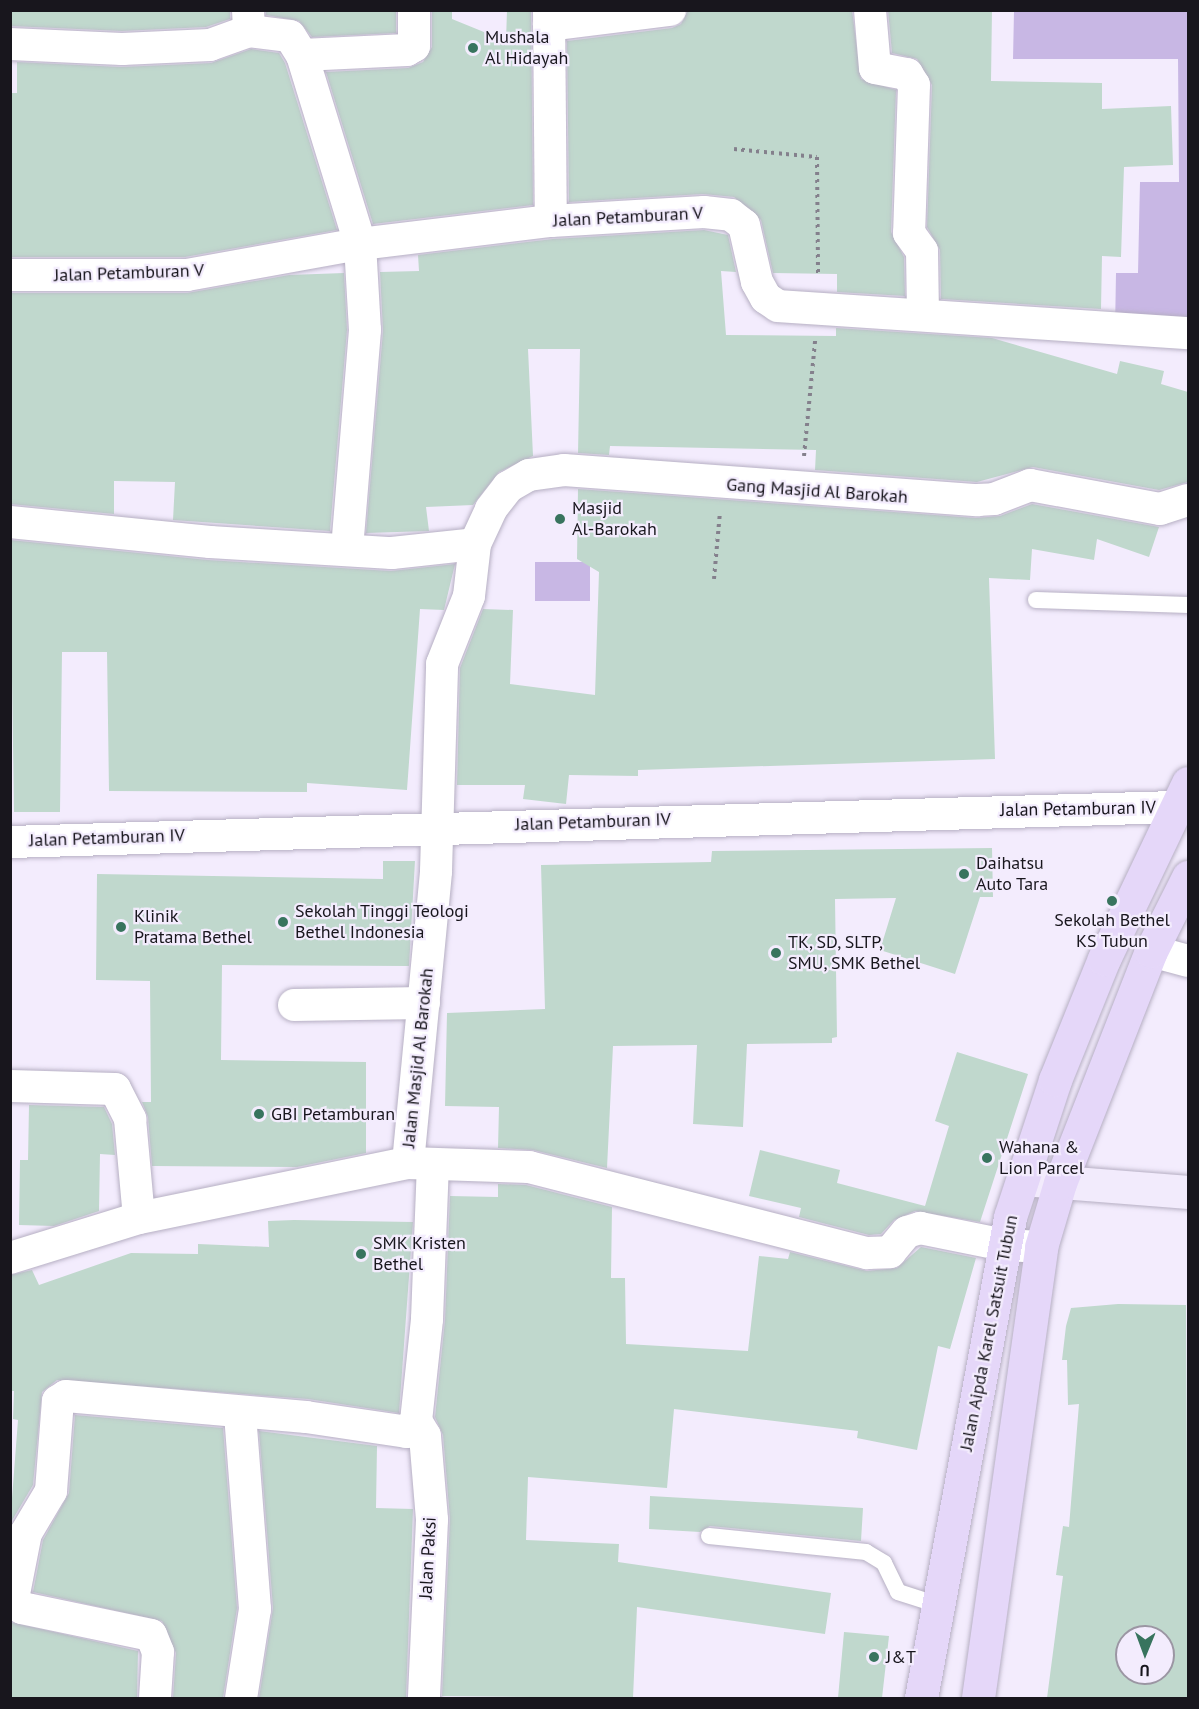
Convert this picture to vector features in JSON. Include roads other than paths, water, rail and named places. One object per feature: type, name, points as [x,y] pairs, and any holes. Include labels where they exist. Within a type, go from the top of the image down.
[{"type":"main road","name":"Jalan Aipda Karel Satsuit Tubun","points":[[921,1698],[1004,1245],[1023,1179],[1055,1080],[1104,959],[1182,795]]},
{"type":"main road","name":"Jalan Aipda Karel Satsuit Tubun","points":[[978,1698],[1041,1247],[1060,1183],[1151,951],[1188,877]]},
{"type":"street","points":[[302,55],[407,50],[414,46],[414,10]]},
{"type":"street","points":[[551,221],[549,18],[670,10]]},
{"type":"street","points":[[870,10],[875,68],[907,74],[914,85],[909,233],[922,251],[923,315]]},
{"type":"street","points":[[10,44],[122,49],[210,45],[248,21],[290,36],[302,55],[360,244],[365,330],[346,549]]},
{"type":"street","name":"Jalan Petamburan V","points":[[10,275],[187,276],[360,244],[551,221],[730,215],[744,225],[757,282],[766,298],[778,306],[818,312],[923,315],[1188,333]]},
{"type":"street","name":"Gang Masjid Al Barokah","points":[[475,544],[491,508],[508,487],[550,470],[723,485],[977,500],[994,499],[1030,485],[1160,509],[1188,500]]},
{"type":"street","points":[[10,522],[210,542],[392,553],[475,544]]},
{"type":"street","name":"Jalan Masjid Al Barokah","points":[[24,1253],[139,1218],[420,1163],[424,1003],[438,828],[442,664],[469,596],[475,544]]},
{"type":"street","name":"Jalan Petamburan IV","points":[[10,842],[438,828],[1182,795]]},
{"type":"street","points":[[1151,951],[1188,961]]},
{"type":"street","points":[[294,1005],[424,1003]]},
{"type":"street","points":[[10,1086],[115,1089],[130,1119],[139,1218]]},
{"type":"street","points":[[155,1698],[158,1652],[151,1635],[15,1605],[18,1529],[51,1491],[60,1398],[240,1414],[306,1417],[402,1433],[416,1421],[427,1319],[420,1163],[529,1167],[867,1252],[890,1252],[894,1241],[920,1228],[1004,1245],[1041,1247]]},
{"type":"street","points":[[1023,1179],[1188,1192]]},
{"type":"street","points":[[240,1414],[255,1609],[241,1698]]},
{"type":"street","name":"Jalan Paksi","points":[[416,1421],[425,1436],[432,1520],[424,1698]]},
{"type":"lane","points":[[1036,600],[1188,605]]},
{"type":"lane","points":[[709,1536],[866,1552],[884,1563],[898,1592],[939,1605]]},
{"type":"place","name":"Mushala Al Hidayah","points":[[473,48]]},
{"type":"place","name":"Masjid Al-Barokah","points":[[560,519]]},
{"type":"place","name":"Daihatsu Auto Tara","points":[[964,874]]},
{"type":"place","name":"Sekolah Bethel KS Tubun","points":[[1112,901]]},
{"type":"place","name":"Sekolah Tinggi Teologi Bethel Indonesia","points":[[283,922]]},
{"type":"place","name":"Klinik Pratama Bethel","points":[[121,927]]},
{"type":"place","name":"TK, SD, SLTP, SMU, SMK Bethel","points":[[776,953]]},
{"type":"place","name":"GBI Petamburan","points":[[259,1114]]},
{"type":"place","name":"Wahana & Lion Parcel","points":[[987,1158]]},
{"type":"place","name":"SMK Kristen Bethel","points":[[361,1254]]},
{"type":"place","name":"J&T","points":[[874,1657]]}]
